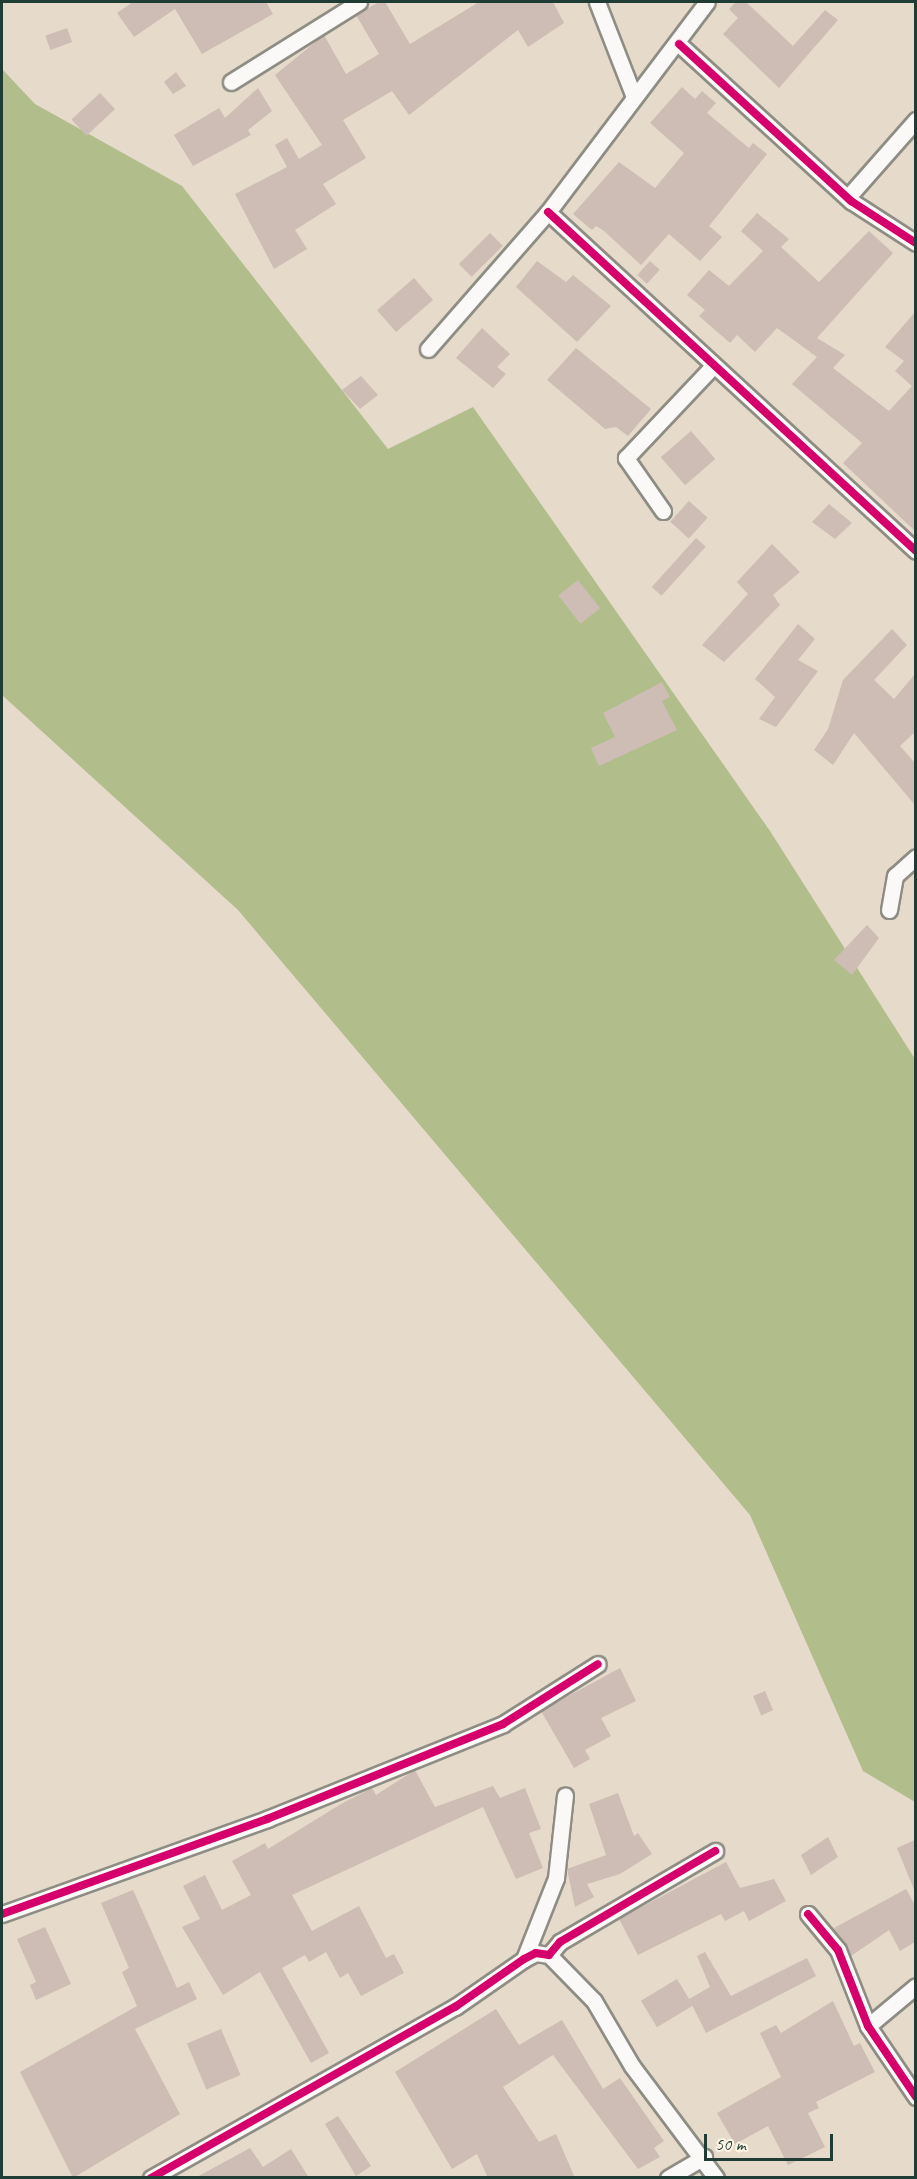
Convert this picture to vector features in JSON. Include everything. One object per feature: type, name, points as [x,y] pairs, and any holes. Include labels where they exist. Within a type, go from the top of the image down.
[{"type":"street","points":[[231,82],[358,2]]},
{"type":"street","points":[[597,2],[634,98]]},
{"type":"street","points":[[428,349],[548,212],[634,98],[679,44],[707,2]]},
{"type":"street","points":[[679,44],[848,197],[915,243]]},
{"type":"street","points":[[848,197],[915,120]]},
{"type":"street","points":[[548,212],[915,551]]},
{"type":"street","points":[[663,511],[626,458],[713,366]]},
{"type":"street","points":[[889,910],[896,876],[915,857]]},
{"type":"street","points":[[2,1914],[267,1819],[503,1724],[598,1664]]},
{"type":"street","points":[[524,1959],[556,1878],[565,1795]]},
{"type":"street","points":[[549,1955],[560,1942],[715,1851]]},
{"type":"street","points":[[808,1914],[838,1950],[868,2026],[915,2097]]},
{"type":"street","points":[[151,2178],[455,2007],[536,1953],[549,1955],[594,2001],[633,2066],[704,2157],[716,2178]]},
{"type":"street","points":[[868,2026],[915,1986]]},
{"type":"street","points":[[668,2178],[704,2157]]},
{"type":"green space","points":[[2,69],[35,104],[182,186],[388,449],[473,407],[770,831],[915,1059],[915,1802],[863,1771],[750,1515],[238,910],[2,695]]},
{"type":"building","points":[[133,2],[266,2],[273,14],[202,54],[175,9],[134,37],[117,13]]},
{"type":"building","points":[[379,2],[385,2],[410,44],[479,2],[553,2],[564,23],[528,47],[518,30],[409,115],[392,91],[343,120],[366,158],[323,184],[336,204],[295,230],[307,249],[274,269],[235,194],[287,167],[275,145],[287,138],[299,159],[322,145],[275,75],[324,35],[346,74],[379,54],[356,15]]},
{"type":"building","points":[[736,2],[746,2],[793,46],[825,10],[838,20],[779,88],[723,34],[738,18],[729,9]]},
{"type":"building","points":[[67,28],[72,42],[51,50],[45,36]]},
{"type":"building","points":[[176,72],[186,86],[173,94],[164,82]]},
{"type":"building","points":[[682,87],[695,99],[702,91],[716,103],[707,113],[749,148],[753,143],[767,154],[709,226],[722,237],[700,261],[669,234],[641,265],[604,231],[596,226],[592,230],[573,214],[619,162],[655,188],[684,153],[650,123]]},
{"type":"building","points":[[258,88],[272,111],[248,130],[251,135],[193,166],[174,135],[219,108],[225,118]]},
{"type":"building","points":[[100,93],[115,109],[86,136],[71,120]]},
{"type":"building","points":[[757,213],[789,239],[781,247],[819,282],[869,231],[893,253],[817,338],[845,355],[833,368],[889,411],[912,386],[895,371],[904,361],[885,347],[915,312],[915,531],[843,463],[862,443],[792,384],[817,357],[777,328],[755,352],[737,335],[730,343],[699,316],[705,310],[687,295],[709,270],[729,286],[763,251],[741,231]]},
{"type":"building","points":[[490,233],[503,246],[472,277],[459,264]]},
{"type":"building","points":[[537,261],[566,282],[573,275],[611,306],[577,342],[516,287]]},
{"type":"building","points":[[650,261],[660,270],[647,284],[637,275]]},
{"type":"building","points":[[414,278],[433,300],[396,332],[377,310]]},
{"type":"building","points":[[482,328],[510,354],[497,367],[506,374],[493,388],[456,358]]},
{"type":"building","points":[[576,348],[651,409],[628,436],[616,427],[605,429],[547,380]]},
{"type":"building","points":[[361,376],[378,395],[360,409],[342,390]]},
{"type":"building","points":[[691,431],[715,459],[685,485],[661,457]]},
{"type":"building","points":[[689,501],[708,518],[689,539],[670,522]]},
{"type":"building","points":[[829,504],[852,523],[835,539],[812,522]]},
{"type":"building","points":[[696,538],[706,547],[661,596],[652,587]]},
{"type":"building","points":[[772,544],[800,572],[773,595],[780,605],[724,662],[702,645],[748,594],[737,582]]},
{"type":"building","points":[[578,580],[600,608],[580,624],[558,595]]},
{"type":"building","points":[[798,624],[815,639],[798,660],[818,671],[776,727],[759,719],[775,697],[755,679]]},
{"type":"building","points":[[892,629],[907,645],[874,680],[894,699],[915,674],[915,732],[900,746],[915,763],[915,805],[854,733],[833,765],[814,750],[828,729],[843,680]]},
{"type":"building","points":[[662,682],[670,697],[662,701],[677,730],[599,766],[591,748],[615,737],[603,713]]},
{"type":"building","points":[[867,925],[879,938],[852,975],[834,960]]},
{"type":"building","points":[[620,1668],[636,1701],[601,1718],[611,1736],[585,1750],[590,1759],[574,1768],[541,1711]]},
{"type":"building","points":[[765,1691],[773,1710],[761,1715],[753,1696]]},
{"type":"building","points":[[415,1770],[435,1807],[493,1786],[500,1798],[525,1788],[541,1829],[529,1833],[543,1868],[516,1879],[483,1807],[292,1895],[312,1931],[359,1906],[386,1958],[394,1954],[404,1973],[361,1996],[348,1973],[340,1978],[326,1952],[309,1962],[305,1955],[282,1968],[329,2053],[311,2063],[260,1972],[223,1995],[182,1927],[200,1919],[183,1886],[205,1875],[222,1910],[251,1895],[232,1861],[265,1843],[268,1849],[341,1804],[372,1788],[376,1795]]},
{"type":"building","points":[[618,1793],[634,1836],[638,1833],[652,1854],[620,1874],[587,1884],[594,1897],[575,1907],[567,1869],[606,1855],[589,1804]]},
{"type":"building","points":[[828,1837],[838,1857],[811,1875],[801,1855]]},
{"type":"building","points":[[915,1840],[915,1892],[897,1848]]},
{"type":"building","points":[[726,1862],[740,1888],[774,1879],[786,1901],[749,1921],[744,1911],[725,1921],[721,1914],[638,1955],[619,1919]]},
{"type":"building","points":[[906,1889],[915,1905],[915,1942],[900,1951],[889,1930],[851,1956],[834,1928]]},
{"type":"building","points":[[133,1890],[177,1988],[189,1982],[197,1999],[135,2029],[180,2114],[73,2178],[20,2072],[137,2006],[122,1972],[129,1968],[101,1903]]},
{"type":"building","points":[[45,1927],[71,1984],[36,2000],[30,1985],[36,1982],[17,1939]]},
{"type":"building","points":[[705,1952],[731,1996],[807,1958],[816,1976],[706,2033],[689,1999],[710,1987],[697,1956]]},
{"type":"building","points":[[677,1979],[693,2006],[657,2027],[641,2001]]},
{"type":"building","points":[[833,2001],[854,2046],[860,2043],[875,2072],[816,2102],[819,2108],[808,2113],[825,2147],[788,2165],[768,2126],[735,2144],[717,2113],[781,2077],[760,2033],[776,2025],[781,2033]]},
{"type":"building","points":[[496,2009],[519,2045],[562,2020],[603,2089],[620,2078],[664,2141],[654,2148],[660,2157],[638,2169],[553,2055],[503,2087],[539,2142],[556,2134],[575,2178],[488,2178],[477,2154],[452,2169],[395,2072]]},
{"type":"building","points":[[221,2029],[241,2075],[206,2089],[187,2043]]},
{"type":"building","points":[[338,2116],[371,2166],[356,2176],[325,2124]]},
{"type":"building","points":[[250,2148],[263,2167],[291,2149],[309,2178],[195,2178]]},
{"type":"cycle path","points":[[679,44],[851,201],[916,243]]},
{"type":"cycle path","points":[[548,212],[916,551]]},
{"type":"cycle path","points":[[2,1914],[267,1819],[503,1724],[598,1664]]},
{"type":"cycle path","points":[[151,2178],[455,2007],[524,1959],[536,1953],[549,1955],[560,1942],[715,1851]]},
{"type":"cycle path","points":[[808,1914],[838,1950],[868,2026],[916,2097]]}]
